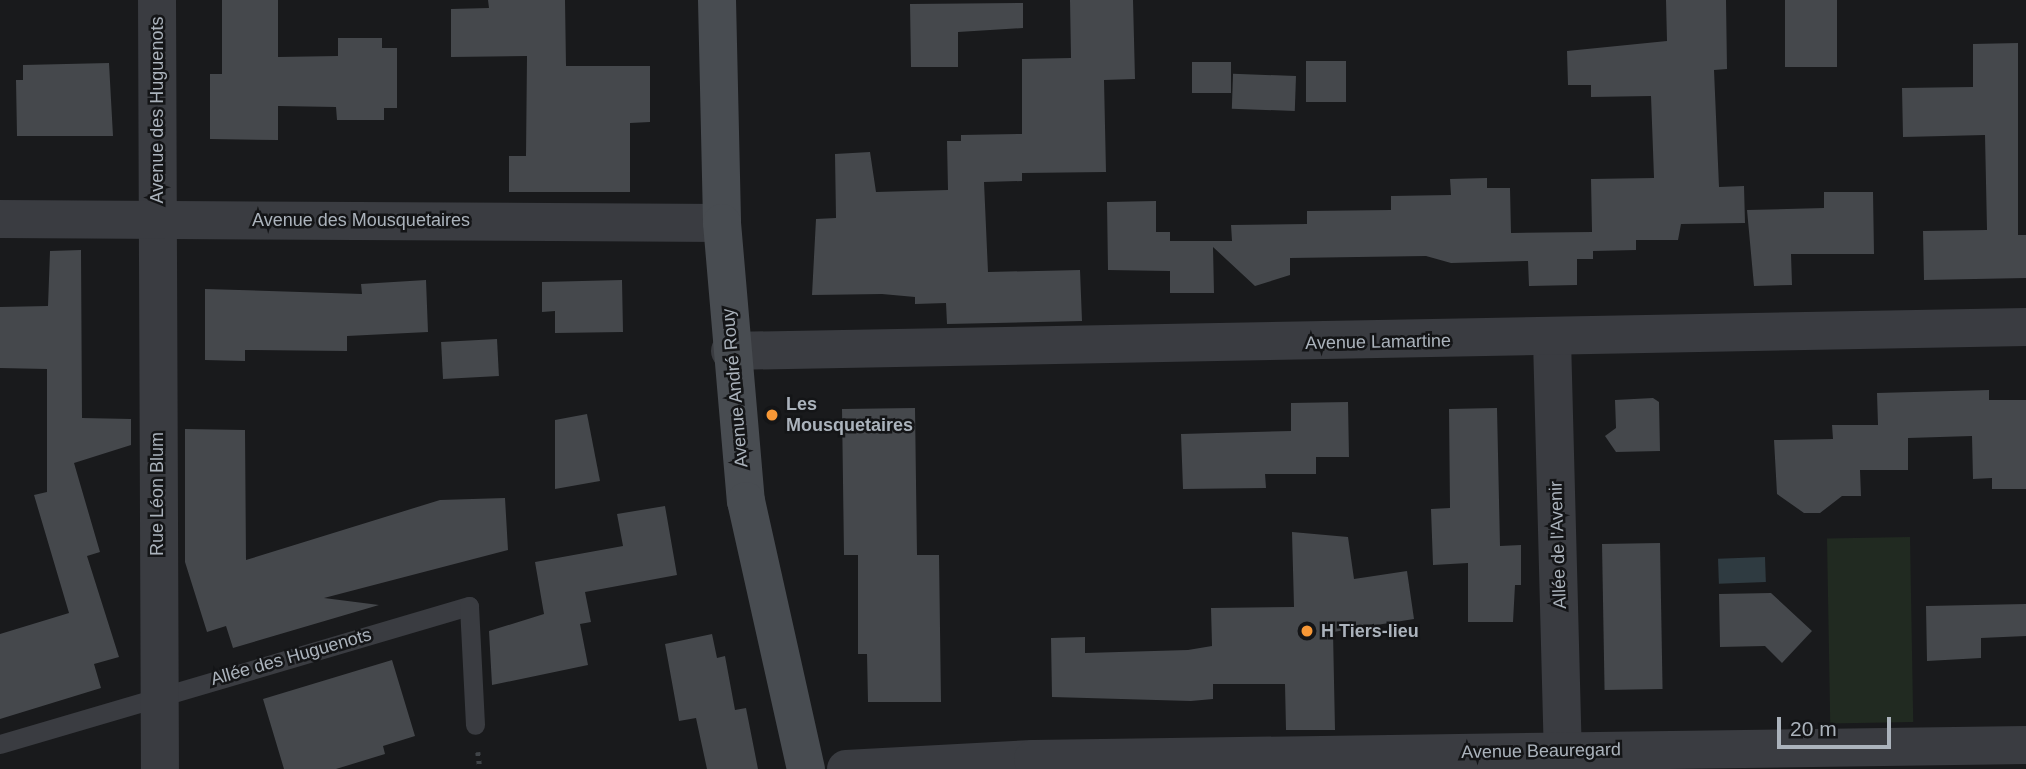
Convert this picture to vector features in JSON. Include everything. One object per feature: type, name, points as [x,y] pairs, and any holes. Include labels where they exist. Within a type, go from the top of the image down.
[{"type":"main road","name":"Avenue André Rouy","points":[[717,0],[723,223],[730,351],[746,501],[806,769]]},
{"type":"street","name":"Avenue des Huguenots","points":[[157,219],[158,0]]},
{"type":"street","name":"Avenue des Mousquetaires","points":[[0,219],[723,223]]},
{"type":"street","name":"Rue Léon Blum","points":[[157,219],[156,696],[160,769]]},
{"type":"street","name":"Avenue Lamartine","points":[[730,351],[1552,339],[2026,327]]},
{"type":"street","name":"Allée de l'Avenir","points":[[1552,339],[1563,750]]},
{"type":"street","name":"Avenue Beauregard","points":[[846,769],[1019,760],[2026,744]]},
{"type":"lane","name":"Allée des Huguenots","points":[[0,744],[469,606],[475,724]]},
{"type":"shaded area","points":[[1910,537],[1913,722],[1830,723],[1827,538]]},
{"type":"shaded area","points":[[1765,557],[1766,582],[1719,584],[1718,559]]},
{"type":"building","points":[[222,0],[278,0],[278,57],[338,56],[338,38],[382,38],[382,48],[397,48],[397,108],[384,108],[384,120],[337,120],[336,107],[278,106],[278,140],[210,139],[210,74],[222,74]]},
{"type":"building","points":[[488,0],[565,0],[566,66],[650,66],[650,122],[630,123],[630,192],[509,192],[509,156],[526,156],[527,56],[451,57],[451,9],[489,8]]},
{"type":"building","points":[[1070,0],[1133,0],[1135,79],[1104,80],[1106,172],[1022,173],[1022,181],[984,182],[988,272],[1080,270],[1082,321],[947,324],[946,303],[915,304],[915,297],[882,294],[812,295],[816,219],[836,218],[835,154],[870,152],[876,192],[948,190],[947,141],[961,141],[961,135],[1022,134],[1022,59],[1071,58]]},
{"type":"building","points":[[1666,0],[1726,0],[1727,69],[1714,70],[1719,187],[1744,186],[1745,223],[1681,224],[1678,240],[1636,240],[1636,250],[1593,251],[1593,259],[1577,259],[1577,285],[1529,286],[1528,261],[1451,263],[1426,256],[1290,258],[1290,275],[1255,286],[1213,247],[1214,293],[1170,293],[1170,271],[1108,270],[1107,202],[1156,201],[1156,232],[1170,232],[1170,241],[1232,241],[1231,225],[1307,224],[1307,211],[1391,210],[1391,196],[1451,195],[1450,179],[1487,178],[1487,188],[1510,188],[1511,233],[1592,232],[1591,179],[1654,178],[1651,96],[1591,97],[1591,85],[1568,85],[1567,51],[1667,41]]},
{"type":"building","points":[[1785,0],[1837,0],[1837,67],[1785,67]]},
{"type":"building","points":[[1023,3],[1023,28],[958,32],[958,67],[911,67],[910,4]]},
{"type":"building","points":[[2018,43],[2018,235],[2026,235],[2026,278],[1924,280],[1923,231],[1987,230],[1985,135],[1903,137],[1902,88],[1973,87],[1973,44]]},
{"type":"building","points":[[1306,61],[1346,61],[1346,102],[1306,102]]},
{"type":"building","points":[[1192,62],[1231,62],[1231,93],[1192,93]]},
{"type":"building","points":[[109,63],[113,136],[17,136],[16,80],[23,80],[23,65]]},
{"type":"building","points":[[1233,74],[1296,76],[1295,111],[1232,109]]},
{"type":"building","points":[[1824,192],[1873,192],[1874,254],[1791,254],[1792,285],[1754,286],[1747,210],[1824,208]]},
{"type":"building","points":[[81,250],[82,418],[131,419],[131,445],[74,463],[100,552],[87,556],[119,657],[94,664],[101,688],[0,719],[0,634],[69,613],[34,495],[47,492],[47,369],[0,368],[0,307],[48,306],[50,251]]},
{"type":"building","points":[[426,280],[428,332],[347,336],[347,351],[245,350],[245,361],[205,360],[205,289],[362,294],[361,284]]},
{"type":"building","points":[[622,280],[623,332],[555,333],[555,311],[542,312],[542,282]]},
{"type":"building","points":[[497,339],[499,376],[443,379],[441,342]]},
{"type":"building","points":[[1989,390],[1989,400],[2026,400],[2026,489],[1992,489],[1992,478],[1973,479],[1972,436],[1908,438],[1908,470],[1860,470],[1861,496],[1842,496],[1820,513],[1804,513],[1777,494],[1774,440],[1833,439],[1832,425],[1878,425],[1877,393]]},
{"type":"building","points":[[1653,398],[1659,402],[1660,451],[1616,452],[1605,436],[1616,428],[1615,400]]},
{"type":"building","points":[[1348,402],[1349,457],[1316,457],[1316,474],[1265,474],[1266,488],[1183,489],[1181,434],[1291,431],[1291,403]]},
{"type":"building","points":[[915,408],[917,555],[939,555],[941,702],[868,702],[867,654],[858,654],[858,555],[844,555],[842,409]]},
{"type":"building","points":[[1497,408],[1500,546],[1521,545],[1521,585],[1515,585],[1513,622],[1468,622],[1468,563],[1433,565],[1431,509],[1450,508],[1449,409]]},
{"type":"building","points":[[587,414],[600,481],[555,489],[555,420]]},
{"type":"building","points":[[185,429],[245,430],[246,560],[440,500],[505,498],[508,550],[324,598],[379,605],[233,648],[226,626],[207,632],[185,562]]},
{"type":"building","points":[[665,506],[677,575],[585,592],[591,622],[580,624],[588,665],[492,685],[489,631],[544,614],[535,562],[623,546],[617,514]]},
{"type":"building","points":[[1292,532],[1348,537],[1354,579],[1407,571],[1414,619],[1333,632],[1335,730],[1286,730],[1285,684],[1213,684],[1213,699],[1191,701],[1052,697],[1051,638],[1085,637],[1085,653],[1188,650],[1212,646],[1211,608],[1294,607]]},
{"type":"building","points":[[1660,543],[1663,689],[1605,690],[1602,544]]},
{"type":"building","points":[[1771,593],[1812,631],[1782,663],[1765,646],[1720,647],[1719,594]]},
{"type":"building","points":[[2026,604],[2026,636],[1981,638],[1981,658],[1927,661],[1926,606]]},
{"type":"building","points":[[712,634],[717,658],[725,656],[735,710],[746,708],[758,769],[707,769],[696,718],[679,721],[665,644]]},
{"type":"building","points":[[392,660],[415,736],[383,746],[385,754],[336,769],[284,769],[263,699]]},
{"type":"place","name":"Les Mousquetaires","points":[[772,415]]},
{"type":"place","name":"H Tiers-lieu","points":[[1307,631]]}]
